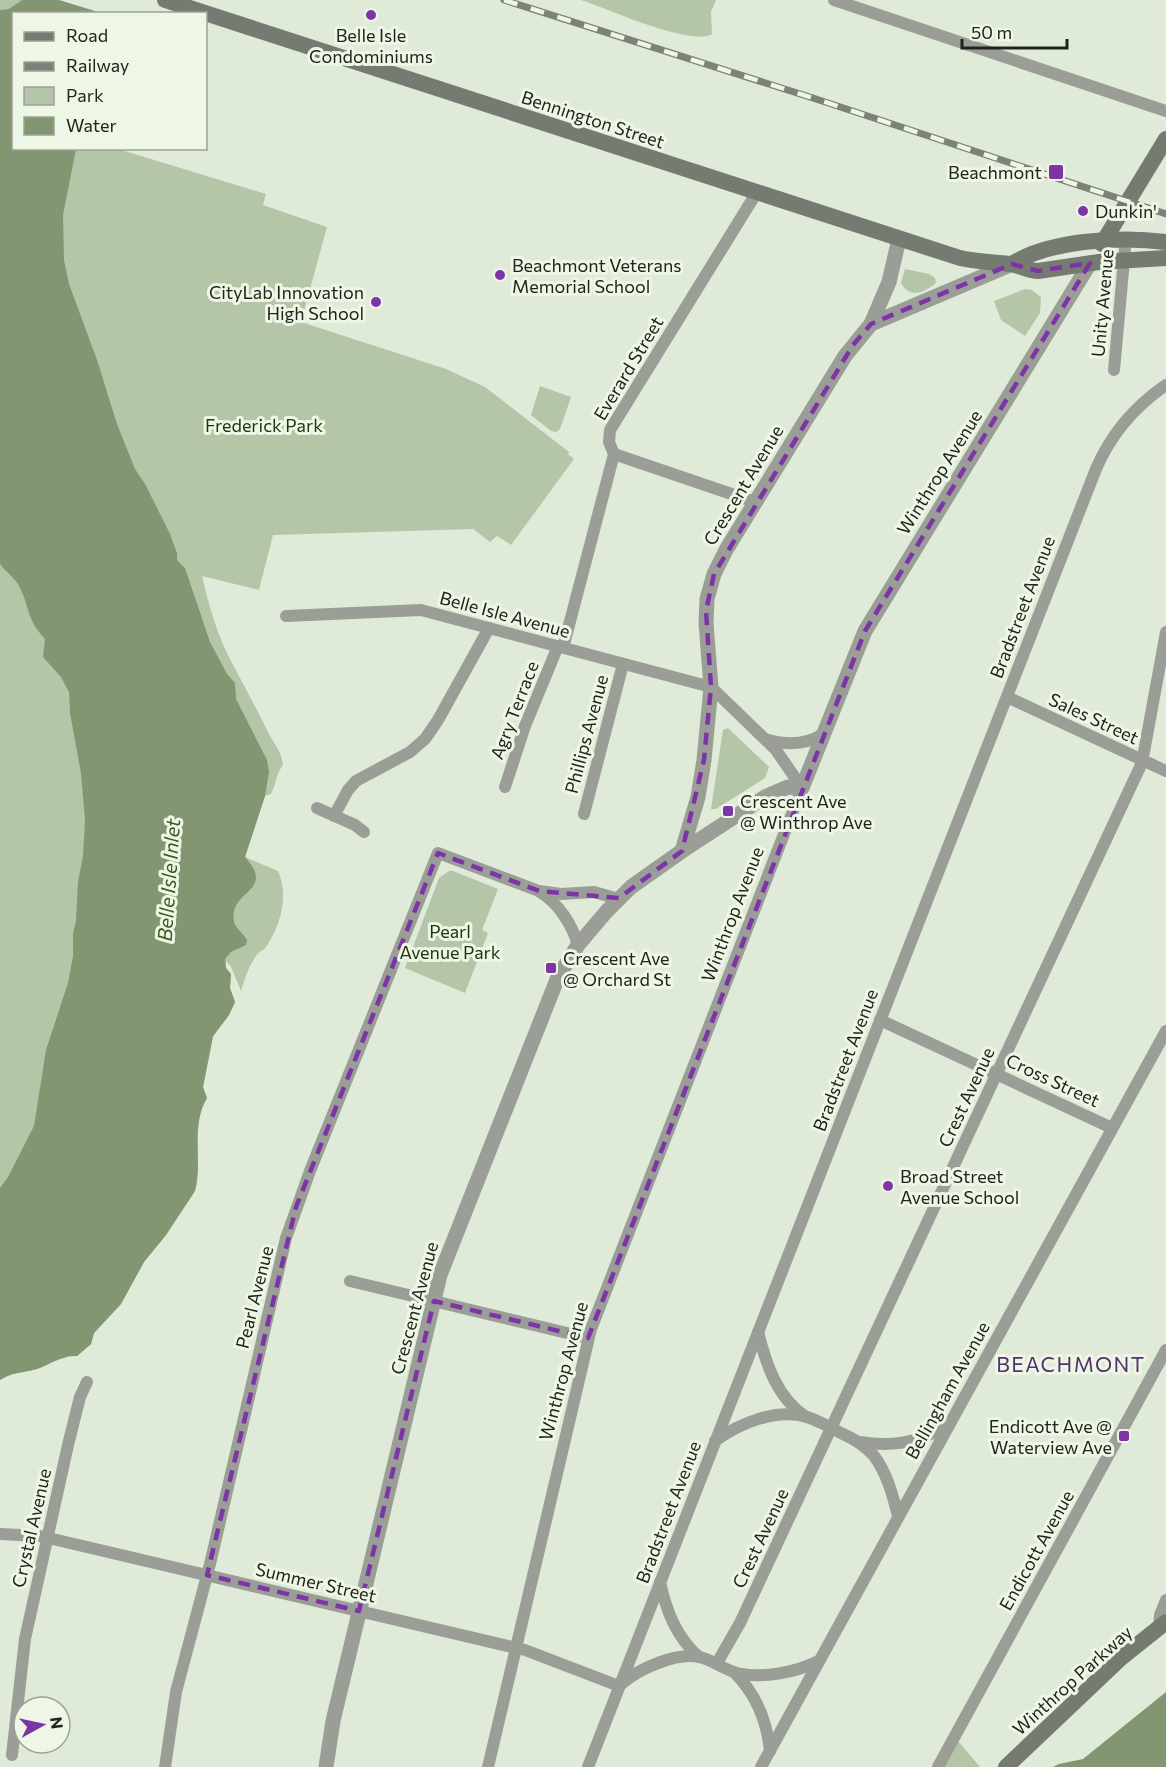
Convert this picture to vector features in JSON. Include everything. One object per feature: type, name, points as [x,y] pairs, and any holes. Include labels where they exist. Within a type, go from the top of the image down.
[{"type":"main road","name":"Bennington Street","points":[[165,0],[202,12]]},
{"type":"main road","name":"Bennington Street","points":[[207,14],[968,260],[1012,264],[1031,271],[1038,271],[1090,263],[1166,258]]},
{"type":"main road","name":"Winthrop Avenue","points":[[1090,263],[1166,139]]},
{"type":"main road","points":[[1012,264],[1035,252],[1105,239],[1126,238],[1166,242]]},
{"type":"main road","name":"Winthrop Parkway","points":[[1006,1767],[1109,1670],[1162,1625]]},
{"type":"street","points":[[834,0],[1166,111]]},
{"type":"street","name":"Everard Street","points":[[560,647],[614,454],[609,442],[610,430],[757,192]]},
{"type":"street","name":"Unity Avenue","points":[[1114,370],[1126,238]]},
{"type":"street","name":"Crescent Avenue","points":[[682,851],[702,780],[711,687],[706,623],[710,586],[719,561],[845,356],[872,324],[889,282],[899,239]]},
{"type":"street","name":"Winthrop Avenue","points":[[488,1767],[588,1338],[855,653],[871,621],[1090,263]]},
{"type":"street","name":"Crescent Avenue","points":[[872,324],[1012,264]]},
{"type":"street","name":"Bradstreet Avenue","points":[[588,1767],[1104,451],[1129,416],[1166,386]]},
{"type":"street","points":[[614,454],[755,502]]},
{"type":"street","name":"Belle Isle Avenue","points":[[286,616],[414,610],[711,687]]},
{"type":"street","points":[[334,816],[348,790],[356,781],[410,752],[425,739],[489,628]]},
{"type":"street","name":"Crest Avenue","points":[[717,1663],[740,1623],[1142,760],[1166,632]]},
{"type":"street","name":"Agry Terrace","points":[[505,787],[525,726],[560,647]]},
{"type":"street","name":"Phillips Avenue","points":[[584,814],[623,664]]},
{"type":"street","points":[[711,687],[781,756],[802,788]]},
{"type":"street","name":"Sales Street","points":[[1006,697],[1166,771]]},
{"type":"street","points":[[764,738],[795,743],[812,740],[823,734]]},
{"type":"street","name":"Crescent Avenue","points":[[326,1767],[333,1721],[442,1268],[545,1007],[564,966],[578,945],[619,899],[637,883],[771,793],[788,787],[802,788]]},
{"type":"street","points":[[317,808],[355,825],[364,832]]},
{"type":"street","name":"Pearl Avenue","points":[[165,1767],[170,1719],[176,1692],[207,1575],[291,1222],[438,853],[539,891]]},
{"type":"street","points":[[539,891],[561,894],[594,892],[619,899]]},
{"type":"street","points":[[539,891],[559,909],[572,929],[578,945]]},
{"type":"street","name":"Cross Street","points":[[880,1020],[1113,1128]]},
{"type":"street","name":"Bellingham Avenue","points":[[761,1767],[1166,1031]]},
{"type":"street","points":[[350,1281],[588,1338]]},
{"type":"street","points":[[758,1331],[765,1358],[777,1386],[795,1409],[859,1442],[869,1450],[881,1467],[898,1516]]},
{"type":"street","name":"Endicott Avenue","points":[[938,1767],[1166,1350]]},
{"type":"street","name":"Crystal Avenue","points":[[19,1695],[25,1639],[47,1537],[80,1397],[87,1382]]},
{"type":"street","points":[[716,1441],[737,1427],[762,1419],[785,1416],[807,1417]]},
{"type":"street","points":[[859,1442],[902,1443],[930,1434],[951,1421]]},
{"type":"street","name":"Summer Street","points":[[0,1534],[47,1537],[516,1648],[619,1686]]},
{"type":"street","points":[[660,1582],[674,1624],[685,1642],[699,1657]]},
{"type":"street","points":[[1162,1625],[1160,1615],[1166,1600]]},
{"type":"street","points":[[619,1686],[646,1668],[679,1658],[699,1657],[717,1663],[734,1672],[745,1684],[758,1705],[766,1728],[770,1751]]},
{"type":"street","points":[[734,1672],[758,1675],[782,1672],[819,1661]]},
{"type":"highlighted area","points":[[1090,263],[865,631],[588,1338],[434,1301],[359,1611],[207,1575],[296,1207],[438,853],[539,891],[619,898],[682,851],[704,760],[711,687],[706,611],[714,574],[853,345],[871,324],[1012,264],[1038,271]]},
{"type":"green space","name":"Frederick Park","points":[[0,0],[59,0],[95,12],[12,12],[12,150],[121,150],[266,194],[263,205],[327,227],[301,322],[446,369],[485,387],[569,452],[568,454],[574,459],[511,545],[497,536],[490,542],[473,529],[273,535],[259,590],[202,576],[222,642],[282,760],[283,765],[271,794],[265,796],[245,857],[278,871],[283,890],[282,910],[276,929],[266,947],[251,964],[241,991],[226,961],[226,968],[231,974],[230,988],[235,1002],[229,1015],[213,1037],[203,1087],[207,1098],[199,1120],[195,1191],[166,1235],[144,1262],[121,1304],[94,1333],[91,1344],[77,1356],[61,1358],[37,1369],[13,1374],[0,1380]]},
{"type":"green space","points":[[581,0],[716,0],[711,12],[712,34],[701,37],[668,31]]},
{"type":"green space","points":[[905,269],[929,274],[935,278],[936,283],[918,293],[913,293],[901,283]]},
{"type":"green space","points":[[1025,289],[1032,290],[1041,297],[1040,313],[1025,336],[1001,320],[994,301]]},
{"type":"green space","points":[[540,386],[571,397],[560,429],[556,432],[551,431],[531,415]]},
{"type":"green space","points":[[728,728],[769,767],[765,778],[716,809],[711,809],[723,730]]},
{"type":"green space","name":"Pearl Avenue Park","points":[[449,871],[498,889],[482,930],[488,933],[465,993],[405,968],[439,878]]},
{"type":"green space","points":[[958,1741],[980,1767],[933,1767]]},
{"type":"water","name":"Belle Isle Inlet","points":[[22,0],[59,0],[96,12],[12,12],[12,150],[76,150],[63,215],[64,260],[69,284],[97,360],[117,424],[135,469],[170,534],[177,553],[177,560],[185,568],[210,642],[227,674],[235,683],[236,699],[267,760],[269,772],[265,796],[245,857],[256,877],[254,884],[234,911],[235,924],[247,940],[246,945],[231,952],[225,959],[226,968],[231,974],[230,988],[235,1002],[229,1015],[213,1036],[203,1087],[207,1098],[199,1120],[195,1191],[166,1235],[144,1262],[121,1304],[94,1333],[91,1344],[77,1356],[61,1358],[37,1369],[13,1374],[0,1380],[0,1188],[34,1126],[46,1050],[68,983],[73,956],[73,933],[83,856],[85,820],[81,773],[70,713],[69,692],[61,677],[43,657],[45,639],[31,619],[19,586],[0,564],[0,10],[9,9]]},
{"type":"water","points":[[1166,1692],[1166,1767],[1053,1767],[1083,1759]]},
{"type":"railway","points":[[504,0],[1166,214]]},
{"type":"place","name":"Belle Isle Condominiums","points":[[371,15]]},
{"type":"place","name":"Beachmont","points":[[1056,172]]},
{"type":"place","name":"Dunkin'","points":[[1083,211]]},
{"type":"place","name":"Beachmont Veterans Memorial School","points":[[500,275]]},
{"type":"place","name":"CityLab Innovation High School","points":[[376,302]]},
{"type":"place","name":"Crescent Ave @ Winthrop Ave","points":[[728,811]]},
{"type":"place","name":"Crescent Ave @ Orchard St","points":[[551,968]]},
{"type":"place","name":"Broad Street Avenue School","points":[[888,1186]]},
{"type":"place","name":"Endicott Ave @ Waterview Ave","points":[[1124,1436]]},
{"type":"district","name":"BEACHMONT","points":[[1071,1363]]}]
